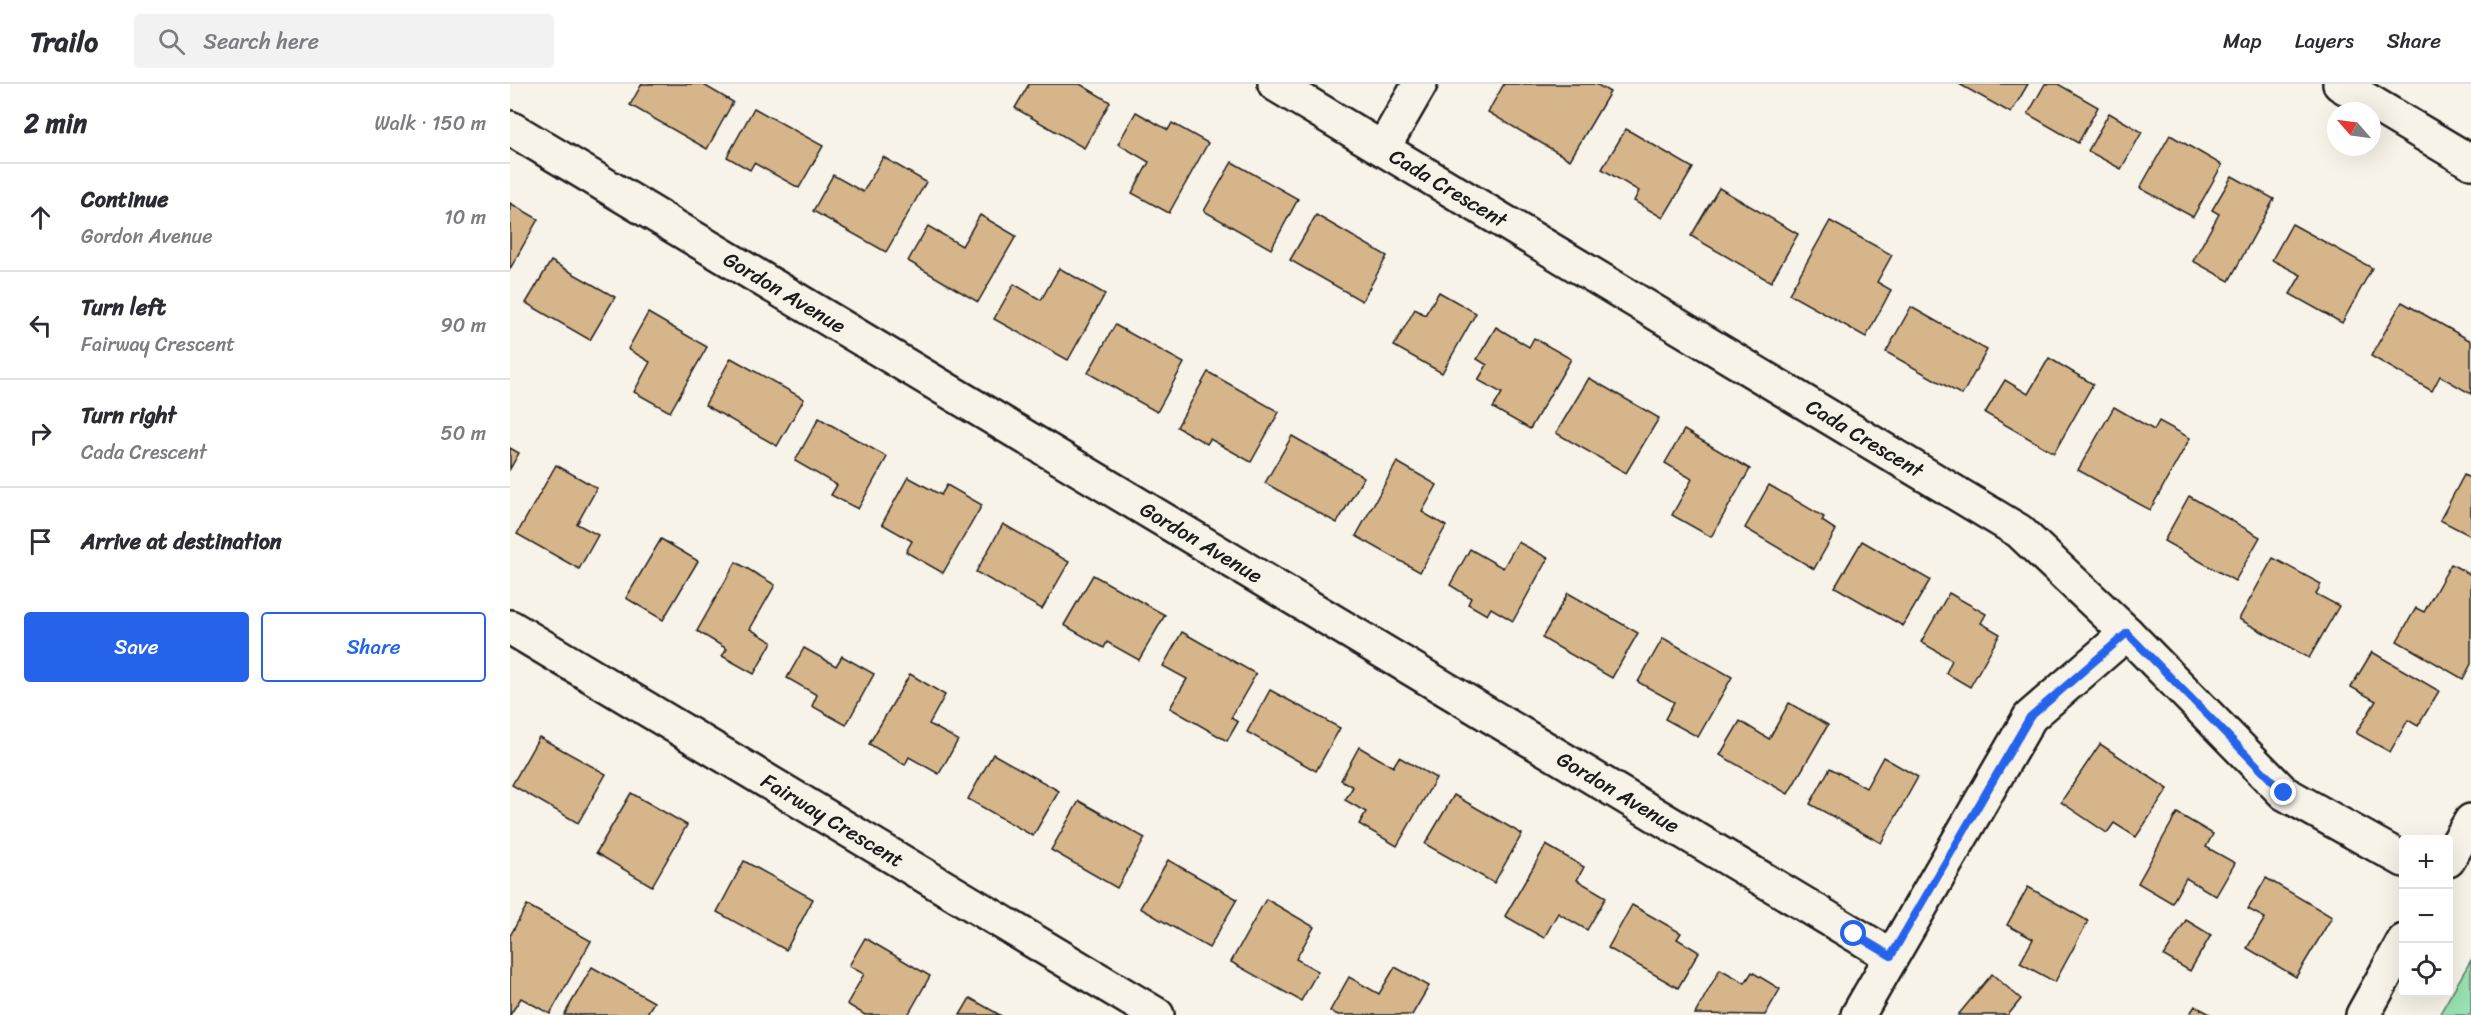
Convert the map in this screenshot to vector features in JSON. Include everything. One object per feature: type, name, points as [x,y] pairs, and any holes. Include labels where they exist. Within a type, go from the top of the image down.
[{"type":"street","name":"Cada Crescent","points":[[1275,84],[2019,531],[2127,633],[2284,793],[2399,858]]},
{"type":"street","points":[[1383,148],[1420,84]]},
{"type":"street","points":[[2340,84],[2471,162]]},
{"type":"street","name":"Gordon Avenue","points":[[510,128],[1891,956]]},
{"type":"street","name":"Fairway Crescent","points":[[510,627],[1157,1015]]},
{"type":"street","points":[[1858,1015],[2030,717],[2127,633]]},
{"type":"street","points":[[2453,852],[2471,821]]},
{"type":"street","points":[[2363,1015],[2402,943]]},
{"type":"green space","points":[[2471,960],[2471,1015],[2439,1015],[2449,997],[2453,997],[2453,991]]},
{"type":"building","points":[[642,84],[702,84],[733,102],[707,149],[630,105]]},
{"type":"building","points":[[1029,84],[1080,84],[1110,102],[1084,148],[1015,108]]},
{"type":"building","points":[[1504,84],[1596,84],[1610,92],[1570,160],[1488,112]]},
{"type":"building","points":[[1959,84],[2028,84],[2011,113]]},
{"type":"building","points":[[2045,84],[2058,84],[2098,107],[2078,143],[2028,114]]},
{"type":"building","points":[[754,108],[823,146],[799,188],[754,163],[750,170],[727,157]]},
{"type":"building","points":[[1136,112],[1168,130],[1172,123],[1208,143],[1169,213],[1132,193],[1149,162],[1118,144]]},
{"type":"building","points":[[2109,113],[2142,132],[2121,169],[2088,151]]},
{"type":"building","points":[[1626,129],[1693,168],[1663,218],[1634,201],[1639,191],[1602,169]]},
{"type":"building","points":[[2170,135],[2222,165],[2193,217],[2140,188]]},
{"type":"building","points":[[883,157],[926,182],[886,252],[813,211],[833,175],[863,192]]},
{"type":"building","points":[[1232,162],[1298,199],[1271,249],[1204,211]]},
{"type":"building","points":[[2232,176],[2274,199],[2229,281],[2193,261],[2219,214],[2212,210]]},
{"type":"building","points":[[1719,188],[1798,234],[1771,282],[1691,236]]},
{"type":"building","points":[[510,203],[538,219],[510,269]]},
{"type":"building","points":[[980,215],[1016,236],[978,302],[908,261],[928,226],[962,246]]},
{"type":"building","points":[[1316,215],[1387,256],[1362,301],[1290,260]]},
{"type":"building","points":[[1830,221],[1892,255],[1877,282],[1891,290],[1866,337],[1789,294]]},
{"type":"building","points":[[2292,224],[2372,268],[2342,323],[2290,294],[2301,275],[2272,260]]},
{"type":"building","points":[[551,261],[615,297],[590,340],[526,303]]},
{"type":"building","points":[[1059,268],[1105,294],[1068,360],[994,319],[1014,284],[1041,300]]},
{"type":"building","points":[[1439,292],[1476,313],[1442,373],[1394,346],[1415,309],[1425,315]]},
{"type":"building","points":[[2402,302],[2471,341],[2471,394],[2440,376],[2432,391],[2371,356]]},
{"type":"building","points":[[1911,307],[1987,350],[1962,395],[1886,352]]},
{"type":"building","points":[[648,313],[707,347],[670,412],[634,392],[650,362],[628,349]]},
{"type":"building","points":[[1115,325],[1184,363],[1157,412],[1088,373]]},
{"type":"building","points":[[1496,327],[1529,347],[1534,338],[1571,359],[1530,429],[1493,408],[1502,393],[1478,380],[1487,365],[1477,359]]},
{"type":"building","points":[[731,358],[804,399],[777,446],[705,405]]},
{"type":"building","points":[[2049,358],[2093,384],[2054,453],[1985,413],[2005,380],[2028,394]]},
{"type":"building","points":[[1208,372],[1279,412],[1251,462],[1210,439],[1207,444],[1177,427]]},
{"type":"building","points":[[1589,378],[1659,418],[1626,473],[1556,433]]},
{"type":"building","points":[[2114,407],[2154,430],[2159,421],[2190,438],[2150,510],[2078,470]]},
{"type":"building","points":[[819,418],[887,457],[858,509],[831,495],[837,485],[795,461]]},
{"type":"building","points":[[1684,430],[1750,469],[1711,537],[1672,515],[1692,479],[1665,463]]},
{"type":"building","points":[[1292,436],[1364,477],[1337,523],[1265,483]]},
{"type":"building","points":[[510,448],[519,453],[510,469]]},
{"type":"building","points":[[1397,462],[1437,485],[1422,512],[1446,526],[1420,572],[1356,536]]},
{"type":"building","points":[[556,465],[597,488],[577,524],[598,535],[579,569],[517,534]]},
{"type":"building","points":[[2464,475],[2471,479],[2471,536],[2440,520]]},
{"type":"building","points":[[908,477],[941,495],[947,485],[982,505],[943,573],[906,552],[912,541],[882,524]]},
{"type":"building","points":[[1769,485],[1824,517],[1822,521],[1836,530],[1814,569],[1745,528]]},
{"type":"building","points":[[2189,496],[2260,537],[2235,581],[2164,541]]},
{"type":"building","points":[[1003,524],[1069,562],[1042,609],[976,572]]},
{"type":"building","points":[[661,539],[698,561],[663,620],[626,598]]},
{"type":"building","points":[[1862,541],[1930,580],[1903,626],[1835,587]]},
{"type":"building","points":[[1518,542],[1548,558],[1513,621],[1491,608],[1487,615],[1468,604],[1471,598],[1450,585],[1470,549],[1503,568]]},
{"type":"building","points":[[2273,558],[2321,584],[2316,594],[2339,606],[2309,658],[2239,619]]},
{"type":"building","points":[[736,562],[775,585],[750,629],[772,642],[754,674],[722,656],[727,649],[697,631]]},
{"type":"building","points":[[2451,564],[2471,575],[2471,664],[2463,679],[2397,641],[2416,608],[2424,612]]},
{"type":"building","points":[[1093,575],[1165,615],[1139,660],[1107,642],[1104,648],[1064,625]]},
{"type":"building","points":[[1568,593],[1638,633],[1612,678],[1542,638]]},
{"type":"building","points":[[1949,593],[1986,614],[1981,623],[2000,634],[1970,687],[1946,673],[1952,660],[1921,642]]},
{"type":"building","points":[[1182,632],[1256,674],[1231,718],[1238,722],[1227,741],[1170,708],[1187,679],[1163,666]]},
{"type":"building","points":[[1663,638],[1732,677],[1698,737],[1665,719],[1674,702],[1638,682]]},
{"type":"building","points":[[804,648],[836,666],[842,656],[874,674],[846,725],[812,706],[817,695],[787,678]]},
{"type":"building","points":[[2372,652],[2439,691],[2418,726],[2408,720],[2390,752],[2356,733],[2376,701],[2351,687]]},
{"type":"building","points":[[910,674],[945,695],[929,724],[958,740],[939,774],[909,757],[905,765],[869,744]]},
{"type":"building","points":[[1270,690],[1340,728],[1316,771],[1247,732]]},
{"type":"building","points":[[1789,703],[1828,725],[1788,794],[1720,755],[1740,721],[1769,739]]},
{"type":"building","points":[[539,737],[606,774],[578,823],[512,785]]},
{"type":"building","points":[[2100,744],[2168,789],[2136,837],[2114,823],[2107,833],[2061,802]]},
{"type":"building","points":[[1359,747],[1393,767],[1399,757],[1436,778],[1397,846],[1359,824],[1366,812],[1345,800],[1353,787],[1341,780]]},
{"type":"building","points":[[993,754],[1059,791],[1033,836],[968,799]]},
{"type":"building","points":[[1883,757],[1918,777],[1881,843],[1810,804],[1830,768],[1866,788]]},
{"type":"building","points":[[631,793],[687,825],[652,886],[596,853]]},
{"type":"building","points":[[1454,795],[1522,834],[1494,883],[1425,844]]},
{"type":"building","points":[[1079,801],[1145,838],[1117,888],[1051,850]]},
{"type":"building","points":[[2177,813],[2213,834],[2206,847],[2235,863],[2216,896],[2186,878],[2172,903],[2138,883]]},
{"type":"building","points":[[1546,845],[1584,867],[1577,880],[1606,897],[1587,930],[1558,913],[1544,938],[1505,916]]},
{"type":"building","points":[[1168,860],[1237,899],[1209,948],[1140,908]]},
{"type":"building","points":[[744,861],[813,899],[786,950],[717,912]]},
{"type":"building","points":[[2266,878],[2332,917],[2296,977],[2247,948],[2265,918],[2248,909]]},
{"type":"building","points":[[2028,887],[2088,921],[2055,982],[2020,963],[2033,939],[2007,925]]},
{"type":"building","points":[[1266,899],[1314,927],[1296,959],[1318,971],[1301,1001],[1231,962]]},
{"type":"building","points":[[527,905],[591,941],[550,1014],[521,998],[510,1015],[510,936]]},
{"type":"building","points":[[1632,905],[1681,933],[1677,939],[1699,952],[1678,988],[1608,948]]},
{"type":"building","points":[[2186,920],[2211,935],[2190,971],[2164,956]]},
{"type":"building","points":[[865,938],[930,976],[908,1015],[865,1015],[847,1004],[864,974],[849,966]]},
{"type":"building","points":[[592,967],[654,1002],[646,1015],[564,1015]]},
{"type":"building","points":[[1395,967],[1429,986],[1412,1015],[1338,1015],[1330,1011],[1349,977],[1379,994]]},
{"type":"building","points":[[1720,969],[1745,983],[1752,972],[1780,989],[1765,1015],[1695,1014]]},
{"type":"building","points":[[1992,974],[2021,999],[2008,1015],[1958,1015]]},
{"type":"building","points":[[970,998],[1000,1015],[960,1015]]},
{"type":"building","points":[[2195,1006],[2212,1015],[2189,1015]]},
{"type":"route","points":[[1854,934],[1891,956],[2030,717],[2127,633],[2284,793]]}]
